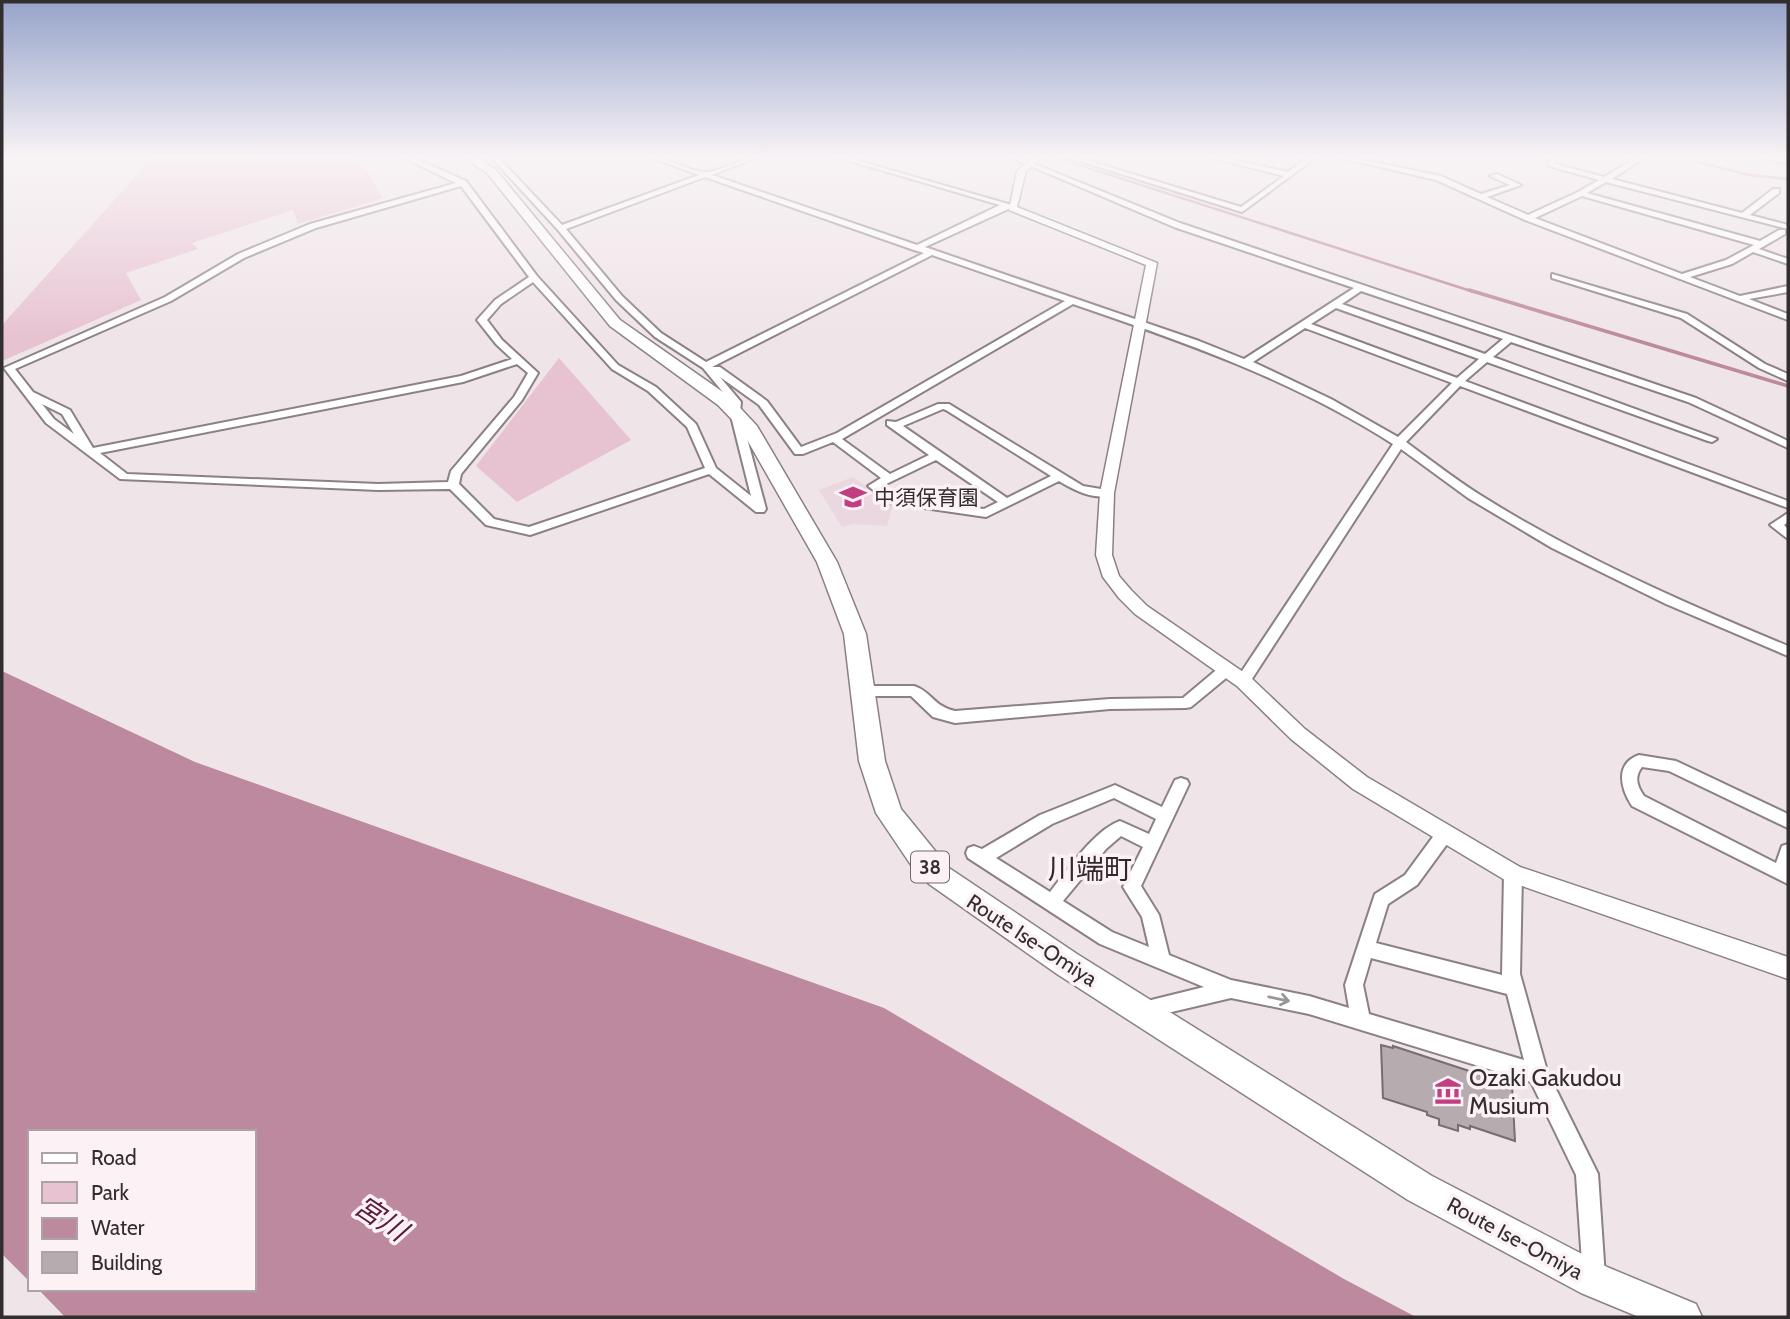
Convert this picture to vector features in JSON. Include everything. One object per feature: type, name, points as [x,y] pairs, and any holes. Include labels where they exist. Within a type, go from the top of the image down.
[{"type":"main road","name":"Route Ise-Omiya","points":[[529,218],[615,323],[735,412],[748,426],[827,562],[855,634],[861,691],[878,787],[889,813],[920,858],[959,892],[1420,1188],[1594,1280],[1683,1317]]},
{"type":"street","points":[[342,218],[313,226],[241,256],[168,299],[9,368],[50,421],[124,477],[378,487],[453,485],[490,522],[530,531],[711,470]]},
{"type":"street","points":[[489,218],[534,278],[615,367],[652,389],[692,425],[711,470],[760,509],[735,412],[736,402],[709,366]]},
{"type":"street","points":[[551,218],[619,298],[645,323],[667,342],[709,366],[763,403],[799,452],[834,438],[878,414],[1070,302]]},
{"type":"street","points":[[561,228],[590,218]]},
{"type":"street","points":[[829,218],[1246,362],[1314,393],[1399,443],[1481,501],[1620,578],[1788,651]]},
{"type":"street","points":[[917,248],[983,218]]},
{"type":"street","points":[[1039,218],[1151,260],[1107,494],[1104,555],[1111,578],[1142,610],[1234,676],[1298,734],[1360,783],[1513,874],[1788,968]]},
{"type":"street","points":[[1159,218],[1692,400],[1788,445]]},
{"type":"street","points":[[1528,218],[1788,317]]},
{"type":"street","points":[[1660,218],[1756,246],[1788,262]]},
{"type":"street","points":[[1751,218],[1787,230]]},
{"type":"street","points":[[1683,276],[1729,262],[1787,230]]},
{"type":"street","points":[[709,366],[930,253]]},
{"type":"street","points":[[1555,276],[1684,316],[1762,366],[1788,378]]},
{"type":"street","points":[[453,485],[455,473],[511,407],[533,373],[499,342],[482,320],[498,302],[534,278]]},
{"type":"street","points":[[1246,362],[1361,287]]},
{"type":"street","points":[[1740,299],[1788,289]]},
{"type":"street","points":[[1334,304],[1712,439]]},
{"type":"street","points":[[1304,324],[1788,505]]},
{"type":"street","points":[[861,691],[914,691],[938,713],[955,717],[1111,704],[1186,703],[1234,676],[1399,443],[1458,382],[1510,338]]},
{"type":"street","points":[[90,452],[463,379],[519,360]]},
{"type":"street","points":[[895,426],[942,406],[949,407],[1080,489],[1107,494]]},
{"type":"street","points":[[878,414],[1005,502]]},
{"type":"street","points":[[834,438],[889,479]]},
{"type":"street","points":[[937,455],[874,486],[894,501],[986,513],[1059,477]]},
{"type":"street","points":[[1788,517],[1776,525],[1788,535]]},
{"type":"street","points":[[1788,821],[1671,765],[1639,761],[1630,770],[1628,784],[1638,801],[1785,876],[1788,851]]},
{"type":"street","points":[[1162,962],[1150,915],[1132,887],[1181,784]]},
{"type":"street","points":[[1166,817],[1115,792],[1047,816],[978,855],[1053,901],[1106,938],[1231,989],[1309,1005],[1538,1074]]},
{"type":"street","points":[[1053,901],[1100,844],[1120,828],[1153,844]]},
{"type":"street","points":[[1361,1020],[1354,985],[1381,899],[1411,880],[1444,835]]},
{"type":"street","points":[[1513,874],[1511,974],[1538,1074],[1587,1174],[1594,1280]]},
{"type":"street","points":[[1365,948],[1514,986]]},
{"type":"street","points":[[1140,1010],[1231,989]]},
{"type":"shaded area","name":"中須保育園","points":[[853,477],[893,505],[887,526],[853,524],[842,527],[819,490]]},
{"type":"green space","points":[[99,218],[270,218],[192,243],[198,249],[126,273],[141,300],[2,361],[2,325]]},
{"type":"green space","points":[[296,218],[319,218],[298,224]]},
{"type":"green space","points":[[559,358],[631,440],[517,502],[476,466]]},
{"type":"water","name":"宮川","points":[[2,671],[195,762],[884,1008],[1344,1279],[1416,1317],[65,1317],[40,1291],[256,1291],[256,1130],[28,1130],[28,1280],[2,1254]]},
{"type":"building","name":"Ozaki Gakudou Musium","points":[[1381,1045],[1393,1046],[1512,1085],[1515,1141],[1470,1126],[1470,1129],[1458,1125],[1458,1131],[1439,1125],[1439,1119],[1427,1115],[1427,1112],[1383,1098]]},
{"type":"waterway","points":[[1242,218],[1474,292]]},
{"type":"waterway","points":[[1469,290],[1788,386]]},
{"type":"place","name":"中須保育園","points":[[853,497]]},
{"type":"place","name":"Ozaki Gakudou Musium","points":[[1448,1091]]},
{"type":"district","name":"川端町","points":[[1090,869]]}]
